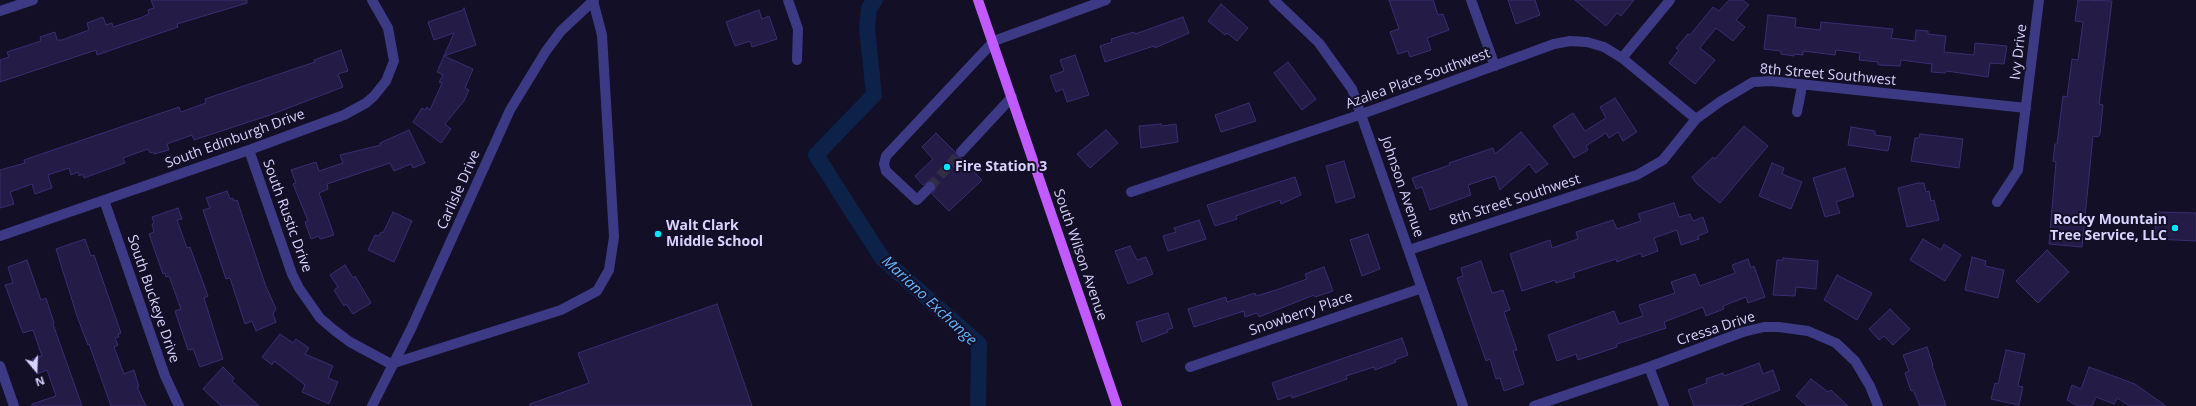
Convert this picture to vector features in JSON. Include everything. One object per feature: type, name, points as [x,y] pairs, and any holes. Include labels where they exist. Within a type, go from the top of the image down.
[{"type":"main road","name":"South Wilson Avenue","points":[[978,0],[994,42],[1116,406]]},
{"type":"street","points":[[0,11],[33,0]]},
{"type":"street","name":"South Edinburgh Drive","points":[[0,236],[249,150],[344,115],[374,96],[386,81],[394,61],[388,28],[372,0]]},
{"type":"street","points":[[391,364],[561,310],[597,291],[609,270],[614,237],[602,35],[594,0]]},
{"type":"street","name":"Carlisle Drive","points":[[372,406],[391,364],[414,322],[513,105],[561,31],[594,0]]},
{"type":"street","points":[[788,0],[798,29],[797,60]]},
{"type":"street","points":[[930,187],[917,200],[886,171],[884,164],[886,156],[994,42],[1106,0]]},
{"type":"street","name":"Johnson Avenue","points":[[1274,0],[1319,44],[1335,64],[1352,90],[1362,114],[1463,406]]},
{"type":"street","points":[[1471,0],[1495,66]]},
{"type":"street","points":[[1622,58],[1670,0]]},
{"type":"street","name":"Ivy Drive","points":[[1997,202],[2018,170],[2039,0]]},
{"type":"street","name":"Azalea Place Southwest","points":[[1131,192],[1362,114],[1554,44],[1587,42],[1604,47],[1622,58],[1696,119]]},
{"type":"street","name":"8th Street Southwest","points":[[1409,250],[1636,175],[1663,160],[1696,119],[1727,97],[1752,82],[1771,81],[1802,86],[2026,108]]},
{"type":"street","points":[[1797,112],[1802,86]]},
{"type":"street","points":[[961,152],[1012,97]]},
{"type":"street","name":"South Rustic Drive","points":[[249,150],[292,274],[299,288],[320,318],[334,330],[350,342],[391,364]]},
{"type":"street","name":"South Buckeye Drive","points":[[104,200],[166,376],[179,406]]},
{"type":"street","name":"Snowberry Place","points":[[1190,367],[1422,288]]},
{"type":"street","name":"Cressa Drive","points":[[1534,406],[1649,367],[1750,330],[1779,327],[1808,331],[1836,344],[1855,361],[1870,386],[1878,406]]},
{"type":"street","points":[[0,366],[14,406]]},
{"type":"street","points":[[1649,367],[1664,406]]},
{"type":"building","points":[[151,0],[247,0],[247,3],[177,24],[178,27],[97,55],[96,50],[0,82],[0,60],[9,57],[7,52],[41,41],[40,37],[55,32],[57,40],[62,40],[89,30],[87,23],[103,17],[106,25],[112,23],[113,27],[140,18],[149,14],[148,10],[154,8]]},
{"type":"building","points":[[1389,0],[1433,0],[1438,15],[1443,14],[1449,30],[1427,38],[1431,50],[1410,57],[1408,51],[1398,54],[1390,32],[1399,29]]},
{"type":"building","points":[[1508,0],[1535,0],[1540,15],[1516,24]]},
{"type":"building","points":[[1575,0],[1634,0],[1621,16],[1617,13],[1606,26]]},
{"type":"building","points":[[1729,0],[1743,0],[1749,5],[1736,20],[1745,27],[1733,41],[1716,28],[1700,48],[1715,60],[1695,84],[1669,63],[1679,50],[1676,48],[1688,34],[1690,35],[1713,7],[1719,11]]},
{"type":"building","points":[[2078,0],[2112,1],[2099,104],[2103,105],[2100,134],[2098,137],[2093,136],[2082,247],[2049,244],[2056,162],[2053,161],[2055,144],[2057,144],[2063,96],[2067,97],[2072,59],[2078,60],[2083,22],[2075,21]]},
{"type":"building","points":[[1221,4],[1248,28],[1237,41],[1227,33],[1225,35],[1208,21]]},
{"type":"building","points":[[464,8],[476,45],[444,56],[454,33],[434,40],[428,22],[463,10]]},
{"type":"building","points":[[759,10],[762,19],[769,16],[777,39],[752,47],[750,41],[735,46],[726,22]]},
{"type":"building","points":[[1768,15],[1796,18],[1795,27],[1820,30],[1821,22],[1893,29],[1891,38],[1915,41],[1916,30],[1928,31],[1928,34],[1946,36],[1944,52],[1974,55],[1975,43],[2007,46],[2004,64],[1990,63],[1988,77],[1946,71],[1945,73],[1931,72],[1932,64],[1901,60],[1900,66],[1878,65],[1878,62],[1859,60],[1860,53],[1836,50],[1835,55],[1803,51],[1803,55],[1794,54],[1794,56],[1781,54],[1781,51],[1764,49]]},
{"type":"building","points":[[1183,17],[1189,33],[1155,48],[1154,46],[1105,62],[1100,46],[1112,42],[1111,39],[1134,32],[1135,34]]},
{"type":"building","points":[[341,50],[348,71],[338,74],[343,87],[270,115],[194,140],[192,135],[167,144],[169,150],[154,154],[153,152],[150,153],[148,149],[123,158],[125,163],[84,178],[83,174],[79,176],[78,172],[71,175],[69,168],[48,175],[52,188],[35,194],[32,184],[10,192],[14,204],[0,208],[0,170],[25,163],[24,160],[179,107],[181,112],[206,103],[205,99],[315,62],[314,60]]},
{"type":"building","points":[[1075,55],[1089,95],[1067,102],[1063,89],[1056,92],[1050,76],[1064,71],[1060,60]]},
{"type":"building","points":[[444,56],[473,69],[465,88],[469,90],[464,101],[445,124],[451,129],[441,143],[413,122],[422,108],[425,110],[427,107],[430,110],[442,83],[439,82],[443,75],[437,72]]},
{"type":"building","points":[[1288,62],[1316,99],[1302,110],[1274,73]]},
{"type":"building","points":[[1615,98],[1637,132],[1623,141],[1618,132],[1609,138],[1606,133],[1586,146],[1588,150],[1574,158],[1553,126],[1573,113],[1585,131],[1606,118],[1600,107]]},
{"type":"building","points":[[1249,103],[1256,121],[1221,132],[1215,115]]},
{"type":"building","points":[[1161,124],[1162,126],[1176,124],[1178,142],[1141,148],[1139,126]]},
{"type":"building","points":[[1744,126],[1768,146],[1720,203],[1697,184],[1692,177],[1713,157],[1715,159]]},
{"type":"building","points":[[1851,127],[1875,131],[1875,135],[1891,137],[1888,151],[1848,145]]},
{"type":"building","points":[[409,130],[425,163],[413,168],[411,164],[394,171],[390,163],[327,184],[328,189],[319,193],[334,235],[320,239],[319,236],[311,239],[305,222],[308,221],[293,184],[296,183],[291,170],[316,162],[319,171],[343,163],[340,155],[381,145],[380,143]]},
{"type":"building","points":[[1106,130],[1118,143],[1090,168],[1077,154]]},
{"type":"building","points":[[1521,132],[1548,164],[1536,173],[1529,164],[1500,190],[1495,176],[1468,185],[1471,195],[1430,210],[1422,187],[1416,189],[1412,178],[1450,165],[1449,163],[1493,148],[1495,154]]},
{"type":"building","name":"Fire Station 3","points":[[936,133],[955,152],[956,156],[961,158],[982,180],[949,211],[932,194],[936,188],[935,183],[929,181],[923,185],[915,176],[933,159],[922,147]]},
{"type":"building","points":[[1920,134],[1963,139],[1959,168],[1911,161],[1915,138],[1919,138]]},
{"type":"building","points":[[1344,161],[1355,197],[1336,203],[1326,166]]},
{"type":"building","points":[[1772,163],[1784,168],[1782,174],[1802,182],[1791,209],[1759,196]]},
{"type":"building","points":[[1845,168],[1854,196],[1836,202],[1840,213],[1825,217],[1813,178]]},
{"type":"building","points":[[1295,177],[1301,195],[1281,204],[1280,200],[1249,211],[1236,216],[1237,219],[1215,226],[1207,205]]},
{"type":"building","points":[[1924,183],[1926,192],[1929,191],[1931,201],[1934,200],[1939,220],[1907,227],[1898,188]]},
{"type":"building","points":[[227,191],[230,199],[233,198],[234,201],[237,200],[265,284],[276,309],[273,314],[276,322],[256,331],[252,321],[245,324],[230,278],[226,279],[203,210],[210,208],[206,198]]},
{"type":"building","points":[[1674,203],[1679,217],[1690,214],[1693,221],[1703,217],[1708,232],[1698,236],[1699,239],[1681,245],[1677,230],[1654,238],[1658,251],[1642,257],[1641,253],[1617,262],[1616,259],[1573,273],[1575,277],[1556,283],[1555,280],[1522,291],[1510,254],[1550,240],[1552,248],[1578,239],[1576,232],[1613,220],[1617,229],[1641,221],[1638,214]]},
{"type":"building","points":[[178,208],[182,219],[177,220],[187,248],[190,247],[208,296],[204,298],[223,359],[200,367],[193,349],[188,350],[175,311],[181,309],[169,276],[166,277],[165,273],[163,274],[149,234],[154,232],[152,217]]},
{"type":"building","points":[[393,212],[412,221],[394,262],[368,250],[375,235],[379,236],[381,232],[383,233]]},
{"type":"building","points":[[2156,212],[2196,213],[2196,241],[2155,239]]},
{"type":"building","points":[[1199,220],[1206,239],[1168,251],[1163,236],[1176,232],[1174,228]]},
{"type":"building","points":[[1368,234],[1380,269],[1362,276],[1350,240]]},
{"type":"building","points":[[85,239],[91,256],[94,255],[121,333],[118,334],[119,337],[115,338],[118,345],[114,347],[124,374],[134,370],[139,387],[137,387],[146,406],[111,406],[89,344],[88,345],[77,316],[56,249]]},
{"type":"building","points":[[1923,239],[1941,250],[1944,244],[1961,255],[1945,281],[1910,260]]},
{"type":"building","points":[[1130,246],[1137,260],[1146,257],[1153,274],[1128,284],[1115,251]]},
{"type":"building","points":[[2047,250],[2069,272],[2038,303],[2016,281]]},
{"type":"building","points":[[1972,257],[1986,261],[1985,266],[2004,270],[1998,298],[1965,290]]},
{"type":"building","points":[[1783,258],[1818,261],[1816,289],[1796,287],[1795,296],[1773,295],[1777,260],[1783,260]]},
{"type":"building","points":[[1748,259],[1751,268],[1754,266],[1765,297],[1748,303],[1746,297],[1723,306],[1724,309],[1706,316],[1703,307],[1664,322],[1666,328],[1617,344],[1617,347],[1578,360],[1576,354],[1557,361],[1548,335],[1614,311],[1619,324],[1643,316],[1639,305],[1675,293],[1671,282],[1695,274],[1700,286],[1735,273],[1732,265]]},
{"type":"building","points":[[27,260],[41,300],[46,298],[54,323],[53,324],[82,406],[32,406],[32,404],[56,396],[47,370],[37,374],[32,359],[42,356],[33,330],[23,333],[5,285],[13,283],[8,267]]},
{"type":"building","points":[[1481,261],[1492,293],[1503,290],[1510,310],[1504,312],[1517,350],[1513,351],[1524,384],[1504,391],[1500,378],[1496,379],[1490,359],[1486,361],[1457,278],[1463,276],[1461,268]]},
{"type":"building","points":[[345,265],[353,278],[355,276],[371,303],[353,314],[346,304],[344,306],[334,290],[338,287],[330,275]]},
{"type":"building","points":[[1324,267],[1333,291],[1315,297],[1314,295],[1259,317],[1257,313],[1245,317],[1244,311],[1194,327],[1188,309],[1226,297],[1227,302],[1255,293],[1256,296],[1276,290],[1307,279],[1305,274]]},
{"type":"building","points":[[1837,275],[1872,293],[1857,320],[1824,300]]},
{"type":"building","points":[[717,304],[752,406],[530,406],[530,404],[589,383],[578,353]]},
{"type":"building","points":[[1890,309],[1910,329],[1893,345],[1884,336],[1879,340],[1869,329]]},
{"type":"building","points":[[1168,313],[1173,328],[1167,330],[1168,332],[1142,342],[1136,322]]},
{"type":"building","points":[[280,334],[293,343],[296,339],[309,348],[305,354],[333,366],[328,378],[338,382],[329,404],[302,392],[305,385],[274,361],[272,365],[262,357]]},
{"type":"building","points":[[1402,338],[1408,355],[1395,360],[1396,362],[1375,370],[1374,367],[1346,376],[1347,379],[1292,398],[1291,395],[1278,400],[1272,383]]},
{"type":"building","points":[[1927,347],[1946,406],[1920,406],[1913,390],[1911,391],[1905,373],[1909,371],[1903,355]]},
{"type":"building","points":[[2006,350],[2025,354],[2018,386],[2023,387],[2019,405],[1991,399],[1995,383],[1998,384]]},
{"type":"building","points":[[1759,363],[1763,374],[1773,370],[1780,390],[1739,406],[1694,406],[1688,390],[1707,383],[1706,379],[1723,373],[1724,376]]},
{"type":"building","points":[[223,367],[234,378],[232,381],[259,406],[221,406],[203,389]]},
{"type":"building","points":[[2089,367],[2135,384],[2166,406],[2130,406],[2117,398],[2114,404],[2096,397],[2092,406],[2078,406],[2067,400],[2072,385],[2081,389]]},
{"type":"building","points":[[1811,379],[1828,392],[1831,390],[1848,406],[1807,406],[1796,396]]},
{"type":"waterway","name":"Mariano Exchange","points":[[875,0],[869,8],[867,28],[874,95],[816,155],[882,258],[979,344],[978,406]]},
{"type":"tunnel","points":[[930,187],[961,152]]},
{"type":"place","name":"Fire Station 3","points":[[947,167]]},
{"type":"place","name":"Rocky Mountain Tree Service, LLC","points":[[2175,228]]},
{"type":"place","name":"Walt Clark Middle School","points":[[658,234]]}]
